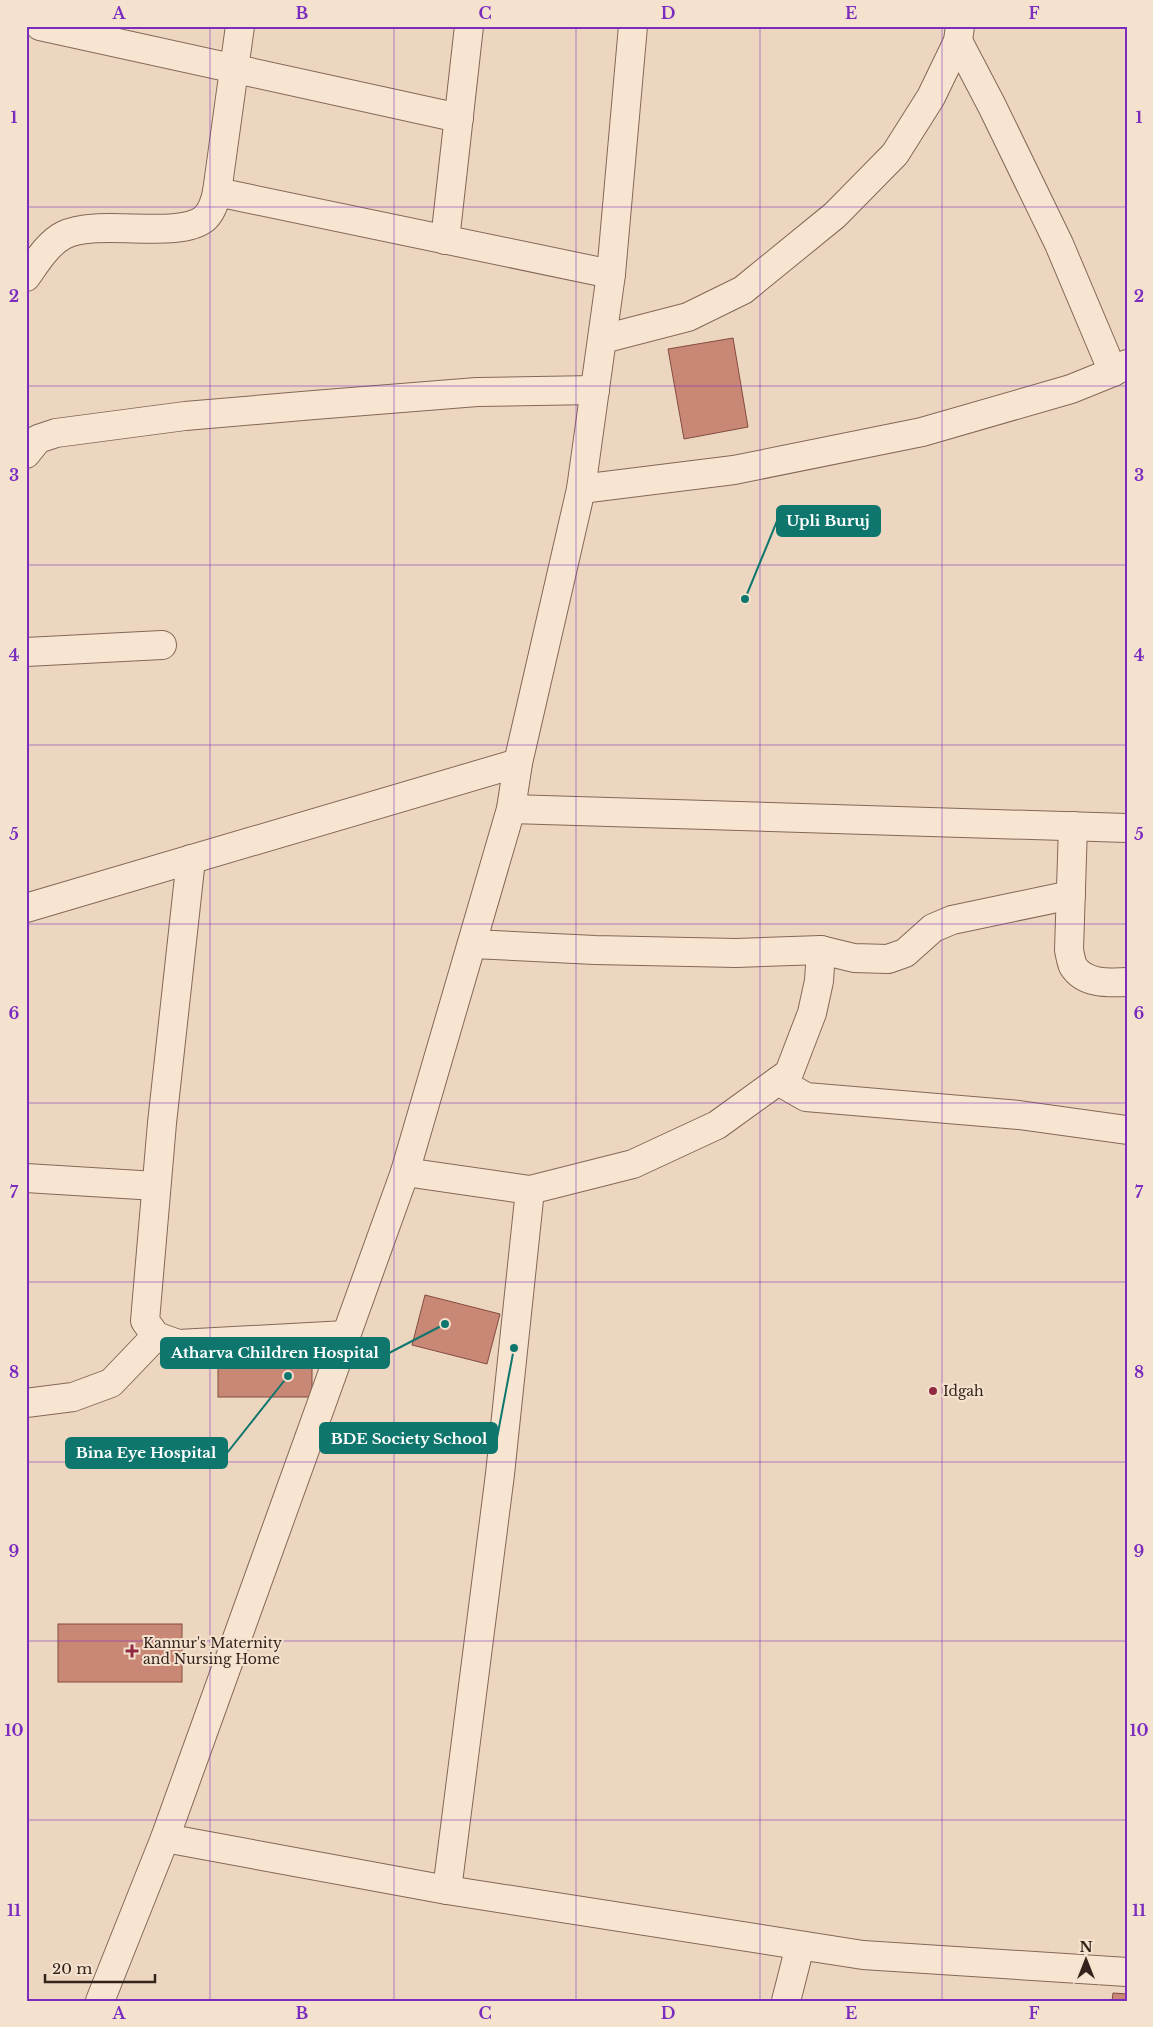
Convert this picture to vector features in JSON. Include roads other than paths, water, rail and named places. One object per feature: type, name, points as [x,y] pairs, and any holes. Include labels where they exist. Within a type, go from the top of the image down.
[{"type":"street","points":[[40,26],[459,118]]},
{"type":"street","points":[[26,277],[45,251],[64,235],[83,229],[188,226],[204,218],[213,207],[217,192],[240,26]]},
{"type":"street","points":[[445,240],[469,26]]},
{"type":"street","points":[[100,2001],[165,1838],[405,1172],[511,809],[518,764],[581,489],[611,274],[633,26]]},
{"type":"street","points":[[603,339],[688,317],[743,290],[835,215],[895,154],[931,97],[959,34]]},
{"type":"street","points":[[581,489],[734,470],[922,432],[1070,389],[1120,368],[992,106],[959,34]]},
{"type":"street","points":[[217,192],[611,274]]},
{"type":"street","points":[[26,454],[38,439],[56,433],[185,416],[477,392],[595,390]]},
{"type":"street","points":[[26,652],[162,645]]},
{"type":"street","points":[[26,908],[518,764]]},
{"type":"street","points":[[511,809],[1127,828]]},
{"type":"street","points":[[1074,826],[1069,950],[1074,966],[1089,980],[1110,983],[1127,982]]},
{"type":"street","points":[[191,859],[156,1186],[145,1321],[156,1336],[178,1344],[346,1334]]},
{"type":"street","points":[[472,944],[595,950],[727,953],[821,950],[854,958],[888,960],[904,953],[933,928],[952,920],[1070,895]]},
{"type":"street","points":[[405,1172],[530,1190],[633,1164],[717,1124],[789,1073],[812,1013],[819,981],[821,950]]},
{"type":"street","points":[[778,1082],[806,1097],[1019,1115],[1127,1130]]},
{"type":"street","points":[[26,1178],[156,1186]]},
{"type":"street","points":[[447,1890],[500,1474],[530,1190]]},
{"type":"street","points":[[26,1403],[73,1397],[111,1383],[156,1336]]},
{"type":"street","points":[[165,1838],[447,1890],[863,1955],[1127,1972]]},
{"type":"street","points":[[786,2001],[800,1946]]},
{"type":"place","name":"Upli Buruj","points":[[745,599]]},
{"type":"place","name":"Atharva Children Hospital","points":[[445,1324]]},
{"type":"place","name":"BDE Society School","points":[[514,1348]]},
{"type":"place","name":"Bina Eye Hospital","points":[[288,1376]]},
{"type":"place","name":"Idgah","points":[[933,1391]]},
{"type":"place","name":"Kannur's Maternity and Nursing Home","points":[[132,1651]]}]
